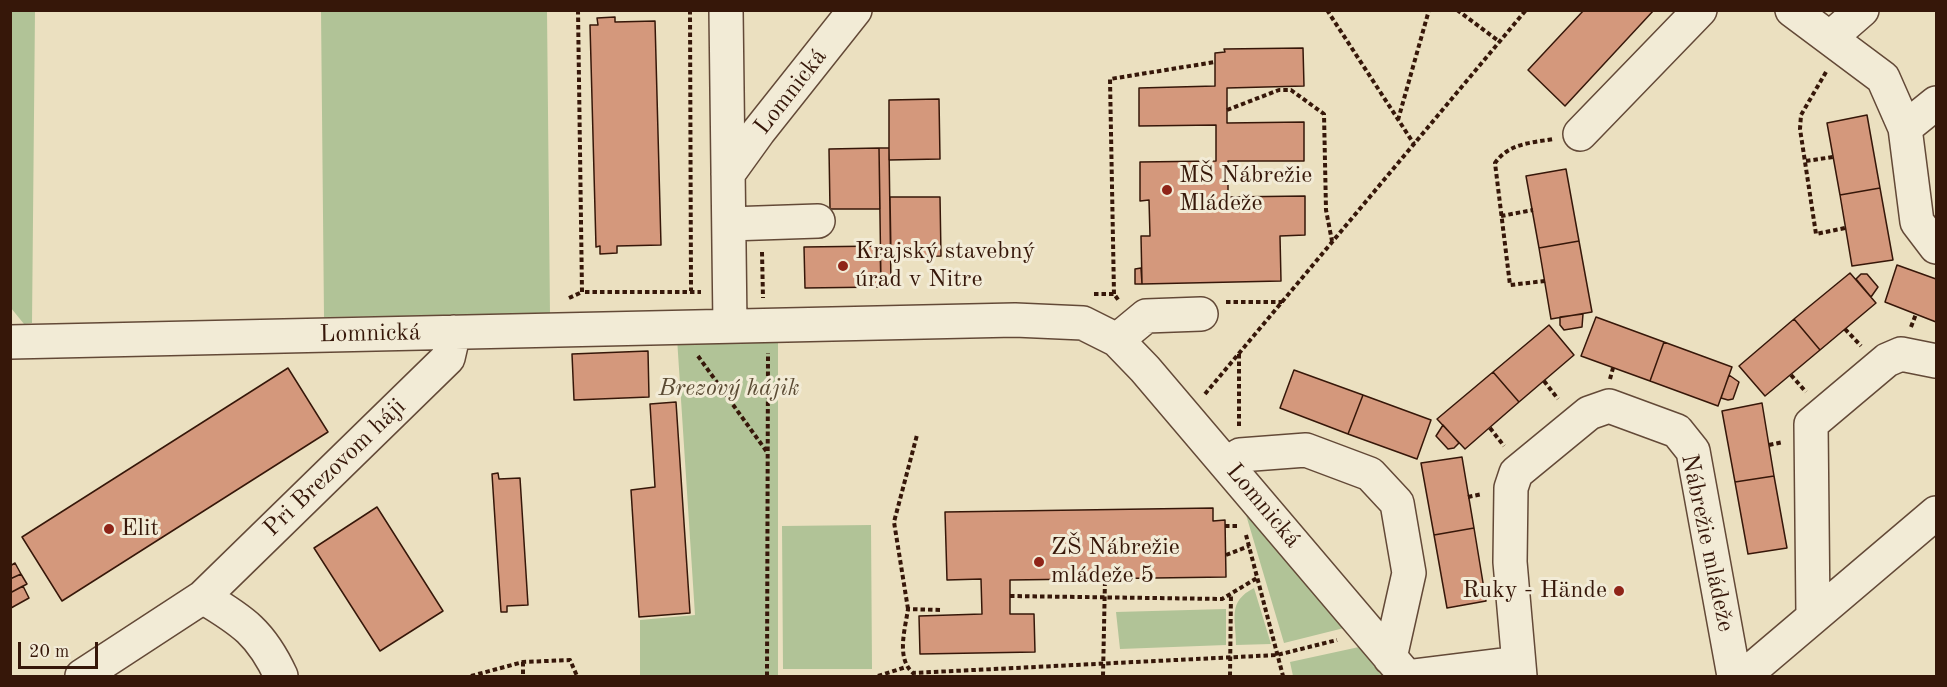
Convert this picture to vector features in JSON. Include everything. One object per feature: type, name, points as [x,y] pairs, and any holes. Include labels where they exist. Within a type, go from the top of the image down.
[{"type":"street","name":"Lomnická","points":[[726,10],[730,326]]},
{"type":"street","name":"Lomnická","points":[[728,174],[759,131],[855,10]]},
{"type":"street","points":[[1580,134],[1700,10]]},
{"type":"street","points":[[1792,10],[1883,78],[1905,129],[1917,222],[1936,247]]},
{"type":"street","points":[[1837,42],[1862,10]]},
{"type":"street","points":[[1905,129],[1936,103]]},
{"type":"street","points":[[729,224],[818,221]]},
{"type":"street","points":[[1117,340],[1146,316],[1201,314]]},
{"type":"street","name":"Lomnická","points":[[10,342],[1015,320],[1083,323],[1117,340],[1187,416],[1233,460],[1403,670]]},
{"type":"street","name":"Pri Brezovom háji","points":[[82,676],[204,597],[447,358],[454,332]]},
{"type":"street","points":[[1813,615],[1811,424],[1887,360],[1901,354],[1936,361]]},
{"type":"street","name":"Nábrežie mládeže","points":[[1403,670],[1519,670],[1510,562],[1511,488],[1516,473],[1589,413],[1609,406],[1677,431],[1693,451],[1734,676]]},
{"type":"street","points":[[1233,460],[1306,450],[1370,474],[1397,503],[1409,573],[1403,670]]},
{"type":"street","points":[[1744,676],[1813,615],[1936,513]]},
{"type":"street","points":[[204,597],[244,622],[270,652],[281,676]]},
{"type":"path","points":[[578,10],[582,292],[593,292],[691,291],[690,10]]},
{"type":"path","points":[[1327,10],[1414,144]]},
{"type":"path","points":[[1398,120],[1430,10],[1442,10]]},
{"type":"path","points":[[1457,10],[1500,42]]},
{"type":"path","points":[[1187,416],[1526,10]]},
{"type":"path","points":[[1837,42],[1801,115],[1816,234],[1845,228]]},
{"type":"path","points":[[1114,294],[1110,80],[1215,62]]},
{"type":"path","points":[[1227,110],[1279,90],[1291,90],[1324,114],[1326,210],[1332,242]]},
{"type":"path","points":[[1545,281],[1510,285],[1495,163],[1502,153],[1514,146],[1580,134]]},
{"type":"path","points":[[1806,161],[1833,157]]},
{"type":"path","points":[[1502,216],[1533,210]]},
{"type":"path","points":[[1201,314],[1204,302],[1282,302]]},
{"type":"path","points":[[767,676],[768,326]]},
{"type":"path","points":[[676,327],[768,452]]},
{"type":"path","points":[[1233,460],[1239,353]]},
{"type":"path","points":[[916,435],[894,522],[908,609],[903,656],[906,666],[913,673],[1277,655],[1370,632]]},
{"type":"path","points":[[1241,515],[1282,676]]},
{"type":"path","points":[[1226,526],[1244,526]]},
{"type":"path","points":[[1226,555],[1249,546]]},
{"type":"path","points":[[1010,596],[1222,599],[1257,578]]},
{"type":"path","points":[[1103,676],[1105,579]]},
{"type":"path","points":[[1230,676],[1231,594]]},
{"type":"path","points":[[908,609],[940,610]]},
{"type":"path","points":[[471,676],[523,662],[570,660],[577,676]]},
{"type":"path","points":[[523,662],[523,676]]},
{"type":"path","points":[[878,676],[906,666]]},
{"type":"green space","points":[[10,11],[35,11],[32,323],[24,324],[11,308]]},
{"type":"green space","points":[[321,11],[547,11],[550,315],[324,317]]},
{"type":"green space","name":"Brezový hájik","points":[[778,337],[778,676],[640,676],[640,620],[695,615],[677,338]]},
{"type":"green space","points":[[1244,508],[1348,627],[1284,643]]},
{"type":"green space","points":[[871,525],[872,669],[783,669],[782,526]]},
{"type":"green space","points":[[1254,588],[1271,644],[1236,645],[1236,605],[1245,593]]},
{"type":"green space","points":[[1226,609],[1226,645],[1120,649],[1116,612]]},
{"type":"green space","points":[[1359,647],[1367,648],[1394,676],[1293,676],[1290,662]]},
{"type":"building","points":[[1584,10],[1654,10],[1565,106],[1528,70]]},
{"type":"building","points":[[615,17],[615,22],[655,21],[661,245],[617,246],[617,253],[600,254],[600,246],[596,247],[590,25],[598,25],[597,18]]},
{"type":"building","points":[[1303,48],[1304,86],[1227,88],[1227,123],[1304,122],[1304,161],[1228,161],[1228,197],[1305,196],[1305,235],[1280,236],[1281,281],[1142,284],[1141,236],[1150,236],[1149,200],[1140,201],[1140,162],[1216,161],[1216,125],[1139,126],[1139,88],[1215,86],[1215,53],[1225,52],[1224,49]]},
{"type":"building","points":[[939,99],[940,159],[889,160],[889,100]]},
{"type":"building","points":[[1867,115],[1880,188],[1840,195],[1827,123]]},
{"type":"building","points":[[879,148],[880,209],[830,209],[829,149]]},
{"type":"building","points":[[879,148],[889,148],[891,285],[881,285]]},
{"type":"building","points":[[1566,169],[1579,241],[1539,248],[1526,176]]},
{"type":"building","points":[[1880,188],[1893,260],[1852,266],[1840,195]]},
{"type":"building","points":[[890,197],[940,197],[941,256],[891,257]]},
{"type":"building","points":[[1579,241],[1592,312],[1551,319],[1539,248]]},
{"type":"building","name":"Krajský stavebný úrad v Nitre","points":[[880,246],[881,287],[805,288],[804,247]]},
{"type":"building","points":[[1897,265],[1936,279],[1936,322],[1885,302]]},
{"type":"building","points":[[1141,268],[1142,284],[1135,284],[1135,269]]},
{"type":"building","points":[[1850,273],[1876,303],[1820,350],[1794,319]]},
{"type":"building","points":[[1861,274],[1867,274],[1878,287],[1871,297],[1856,279]]},
{"type":"building","points":[[1583,314],[1582,327],[1564,330],[1560,325],[1560,317]]},
{"type":"building","points":[[1596,317],[1664,342],[1650,381],[1581,356]]},
{"type":"building","points":[[1794,319],[1820,350],[1765,396],[1739,366]]},
{"type":"building","points":[[1549,325],[1574,355],[1519,402],[1493,372]]},
{"type":"building","points":[[1664,342],[1732,367],[1718,406],[1650,381]]},
{"type":"building","points":[[648,351],[649,397],[574,400],[572,354]]},
{"type":"building","points":[[288,368],[328,432],[62,601],[22,537]]},
{"type":"building","points":[[1294,370],[1363,395],[1348,434],[1280,408]]},
{"type":"building","points":[[1493,372],[1519,402],[1465,449],[1437,419]]},
{"type":"building","points":[[1729,375],[1739,382],[1733,399],[1728,400],[1721,398]]},
{"type":"building","points":[[1363,395],[1431,420],[1417,459],[1348,434]]},
{"type":"building","points":[[676,402],[690,613],[639,617],[631,490],[655,487],[650,404]]},
{"type":"building","points":[[1762,403],[1774,476],[1735,482],[1722,411]]},
{"type":"building","points":[[1443,425],[1459,443],[1454,448],[1448,449],[1436,436]]},
{"type":"building","points":[[1462,457],[1474,528],[1434,535],[1421,463]]},
{"type":"building","points":[[498,473],[499,479],[520,478],[528,605],[507,606],[507,612],[501,612],[492,474]]},
{"type":"building","points":[[1774,476],[1787,548],[1748,554],[1735,482]]},
{"type":"building","points":[[377,507],[443,611],[380,651],[314,548]]},
{"type":"building","points":[[1213,508],[1213,521],[1225,520],[1226,577],[1010,580],[1010,614],[1034,614],[1035,652],[920,654],[919,616],[982,614],[981,579],[947,580],[945,512]]},
{"type":"building","points":[[1474,528],[1486,601],[1447,608],[1434,535]]},
{"type":"building","points":[[15,563],[21,574],[10,579],[10,566]]},
{"type":"building","points":[[21,574],[27,584],[10,593],[10,579]]},
{"type":"building","points":[[23,586],[29,598],[11,608],[10,593]]},
{"type":"place","name":"MŠ Nábrežie Mládeže","points":[[1167,190]]},
{"type":"place","name":"Krajský stavebný úrad v Nitre","points":[[843,266]]},
{"type":"place","name":"Elit","points":[[109,529]]},
{"type":"place","name":"ZŠ Nábrežie mládeže 5","points":[[1039,562]]},
{"type":"place","name":"Ruky - Hände","points":[[1619,591]]}]
